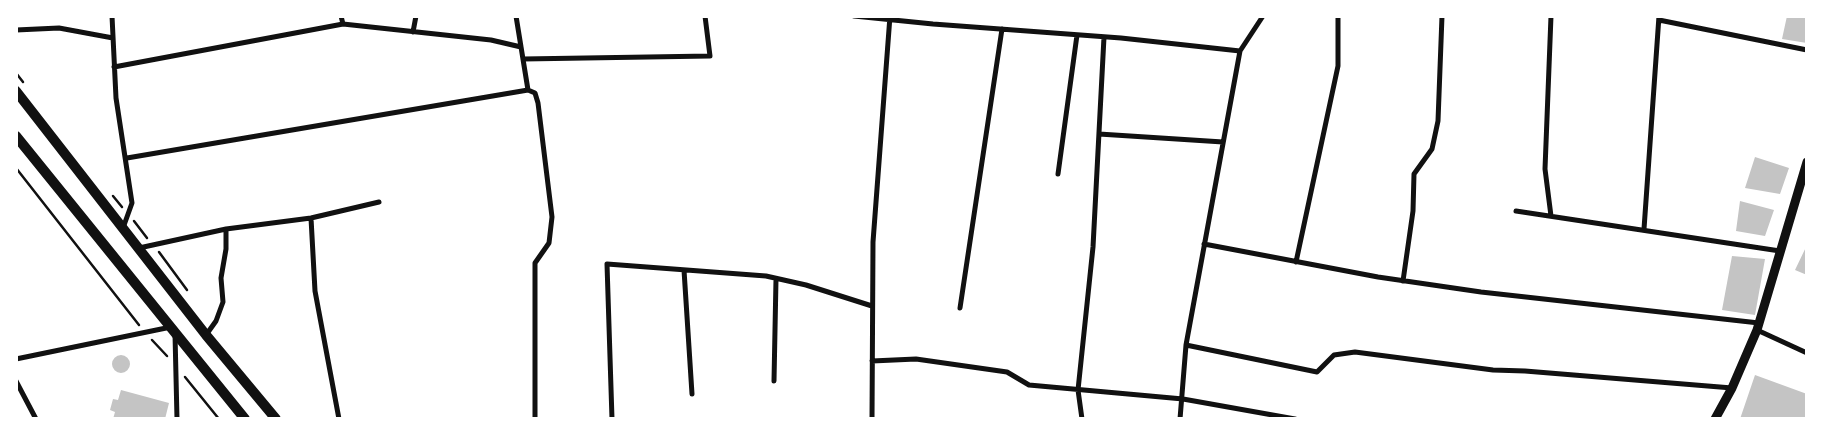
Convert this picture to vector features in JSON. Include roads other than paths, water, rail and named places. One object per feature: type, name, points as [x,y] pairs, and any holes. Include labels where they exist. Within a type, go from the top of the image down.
[{"type":"main road","points":[[16,91],[206,335],[276,419]]},
{"type":"main road","points":[[16,136],[245,419]]},
{"type":"street","points":[[112,16],[116,98],[132,203],[123,228]]},
{"type":"street","points":[[341,16],[343,24]]},
{"type":"street","points":[[413,32],[416,16]]},
{"type":"street","points":[[516,16],[528,90]]},
{"type":"street","points":[[523,59],[710,56],[705,16]]},
{"type":"street","points":[[854,16],[1104,37],[1240,51]]},
{"type":"street","points":[[1180,419],[1186,346],[1240,51],[1263,16]]},
{"type":"street","points":[[1296,262],[1338,66],[1338,16]]},
{"type":"street","points":[[1403,281],[1412,211],[1414,174],[1432,149],[1438,121],[1442,16]]},
{"type":"street","points":[[1551,16],[1545,169],[1551,216]]},
{"type":"street","points":[[872,419],[873,242],[890,18]]},
{"type":"street","points":[[1644,229],[1659,18],[1807,50]]},
{"type":"street","points":[[114,67],[343,24],[491,40],[521,47]]},
{"type":"street","points":[[16,30],[59,28],[113,38]]},
{"type":"street","points":[[960,308],[1002,29]]},
{"type":"street","points":[[1058,174],[1077,35]]},
{"type":"street","points":[[1082,419],[1078,390],[1093,247],[1104,37]]},
{"type":"street","points":[[126,158],[528,90],[535,93],[538,103],[552,217],[548,243],[535,264],[535,419]]},
{"type":"street","points":[[1099,134],[1223,142]]},
{"type":"street","points":[[1714,419],[1732,388],[1758,326],[1807,162]]},
{"type":"street","points":[[139,248],[226,229],[311,218],[379,202]]},
{"type":"street","points":[[1516,211],[1780,250]]},
{"type":"street","points":[[311,218],[315,291],[339,419]]},
{"type":"street","points":[[206,335],[216,320],[223,302],[221,278],[226,249],[226,229]]},
{"type":"street","points":[[1204,244],[1403,281],[1758,326],[1807,353]]},
{"type":"street","points":[[612,419],[607,264],[776,279],[872,306]]},
{"type":"street","points":[[684,270],[692,394]]},
{"type":"street","points":[[774,381],[776,279]]},
{"type":"street","points":[[16,359],[145,332],[173,329],[177,419]]},
{"type":"street","points":[[1186,346],[1317,372],[1334,355],[1355,352],[1493,370],[1732,388]]},
{"type":"street","points":[[872,361],[916,359],[1007,372],[1029,385],[1182,399],[1295,419]]},
{"type":"street","points":[[16,381],[36,419]]}]
